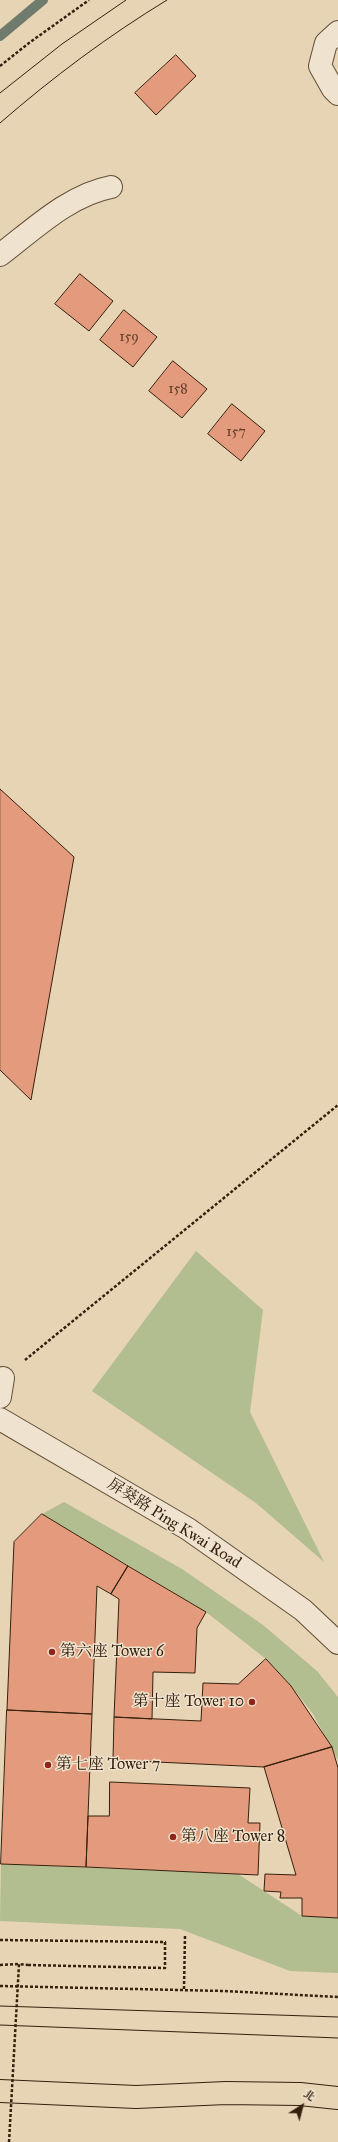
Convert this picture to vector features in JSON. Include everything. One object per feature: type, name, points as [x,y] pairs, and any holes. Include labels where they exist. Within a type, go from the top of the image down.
[{"type":"main road","points":[[0,2091],[136,2097],[226,2092],[300,2094],[334,2099]]},
{"type":"street","points":[[338,32],[326,43],[320,66],[333,89],[338,94]]},
{"type":"street","points":[[0,254],[60,210],[97,190],[111,187]]},
{"type":"street","name":"屏葵路 Ping Kwai Road","points":[[0,1419],[188,1529],[303,1610],[338,1643]]},
{"type":"path","points":[[0,66],[29,42],[89,0]]},
{"type":"path","points":[[2,1388],[338,1105]]},
{"type":"path","points":[[184,1990],[185,1936]]},
{"type":"path","points":[[0,1940],[165,1942],[165,1968],[19,1964],[0,1965]]},
{"type":"path","points":[[9,2142],[19,1964]]},
{"type":"path","points":[[0,1986],[184,1990],[338,1997]]},
{"type":"green space","points":[[196,1251],[263,1310],[250,1412],[324,1562],[256,1503],[92,1391]]},
{"type":"green space","points":[[64,1502],[182,1569],[263,1625],[317,1671],[338,1697],[338,1760],[313,1714],[291,1686],[266,1659],[206,1612],[42,1514]]},
{"type":"green space","points":[[1,1864],[238,1874],[302,1916],[338,1918],[338,1973],[290,1971],[180,1929],[0,1921]]},
{"type":"building","points":[[176,55],[196,76],[156,115],[135,93]]},
{"type":"building","points":[[80,274],[113,301],[89,331],[55,304]]},
{"type":"building","points":[[124,310],[157,337],[133,367],[100,340]]},
{"type":"building","points":[[173,361],[207,389],[182,418],[149,391]]},
{"type":"building","points":[[232,404],[265,431],[241,461],[208,434]]},
{"type":"building","points":[[0,789],[74,857],[31,1100],[0,1070]]},
{"type":"building","name":"第六座 Tower 6","points":[[42,1514],[128,1566],[111,1594],[97,1586],[92,1714],[7,1710],[14,1542]]},
{"type":"building","points":[[128,1566],[206,1612],[197,1628],[195,1673],[153,1672],[152,1719],[114,1717],[119,1599],[111,1594]]},
{"type":"building","name":"第十座 Tower 10","points":[[266,1659],[291,1686],[332,1747],[264,1767],[113,1760],[114,1717],[201,1721],[203,1683],[238,1684]]},
{"type":"building","name":"第七座 Tower 7","points":[[7,1710],[92,1714],[86,1867],[1,1864]]},
{"type":"building","points":[[332,1747],[338,1768],[338,1918],[302,1916],[302,1898],[280,1898],[281,1892],[264,1891],[265,1874],[296,1875],[264,1767]]},
{"type":"building","name":"第八座 Tower 8","points":[[110,1782],[250,1788],[248,1823],[260,1823],[258,1875],[86,1867],[88,1816],[109,1816]]},
{"type":"waterway","points":[[0,36],[43,0]]},
{"type":"tram line","points":[[0,93],[62,44],[126,0]]},
{"type":"tram line","points":[[0,123],[40,89],[81,58],[123,28],[167,0]]},
{"type":"tram line","points":[[0,2006],[338,2017]]},
{"type":"tram line","points":[[0,2025],[338,2038]]},
{"type":"place","name":"第六座 Tower 6","points":[[52,1652]]},
{"type":"place","name":"第十座 Tower 10","points":[[252,1702]]},
{"type":"place","name":"第七座 Tower 7","points":[[48,1765]]},
{"type":"place","name":"第八座 Tower 8","points":[[173,1837]]}]
